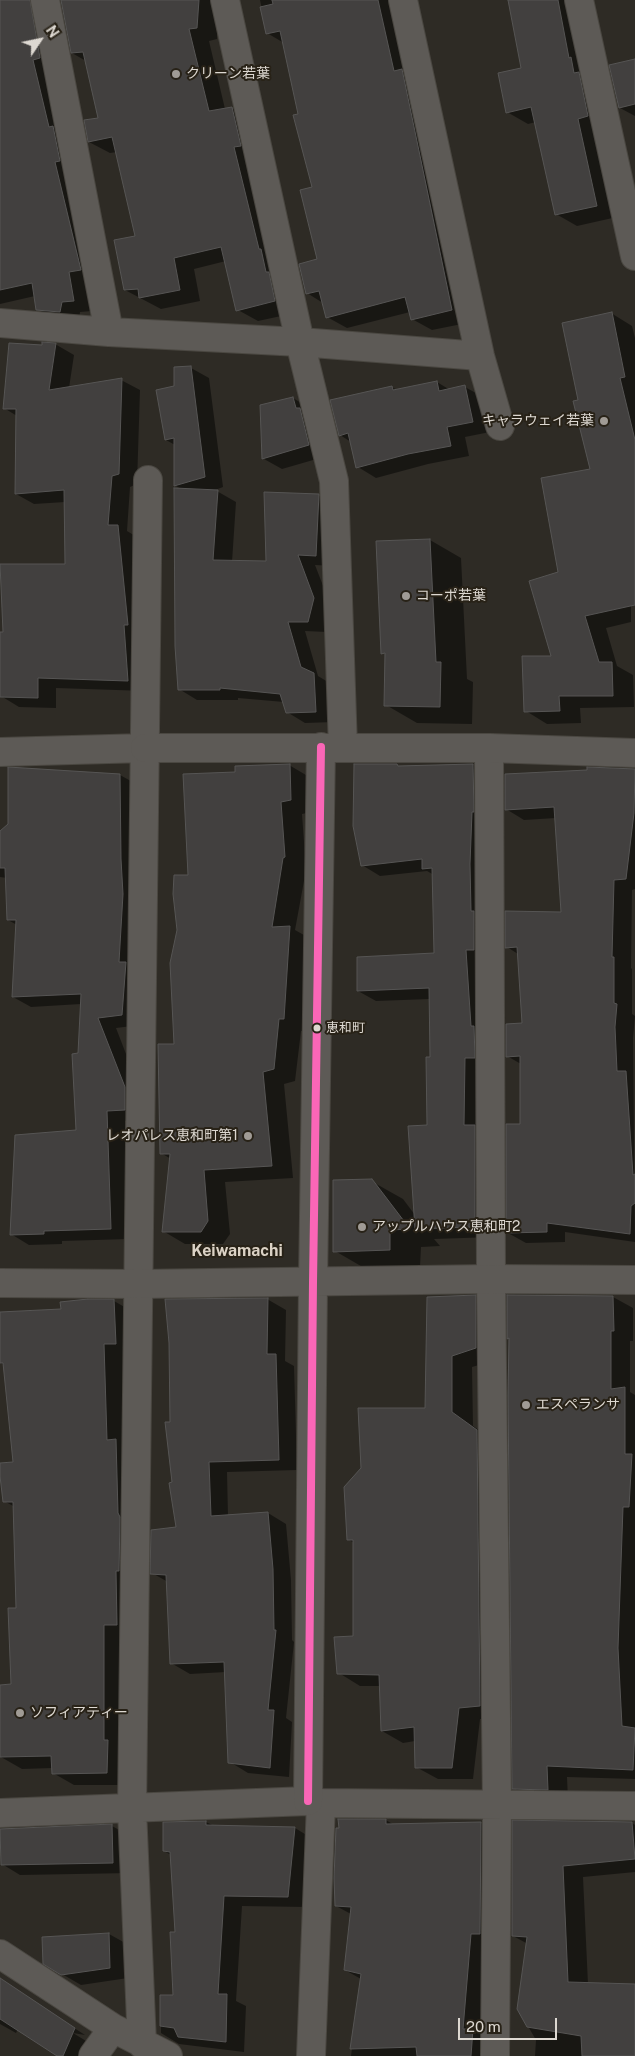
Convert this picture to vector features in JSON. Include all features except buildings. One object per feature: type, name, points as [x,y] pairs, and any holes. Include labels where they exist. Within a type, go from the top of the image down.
[{"type":"street","points":[[45,0],[109,332]]},
{"type":"street","points":[[226,0],[300,342],[334,481],[332,748],[313,1282],[315,1802],[311,2056]]},
{"type":"street","points":[[403,0],[480,356],[500,426]]},
{"type":"street","points":[[578,0],[635,256]]},
{"type":"street","points":[[0,323],[109,332],[300,342],[480,356]]},
{"type":"street","points":[[142,2044],[132,1809],[148,480]]},
{"type":"street","points":[[0,752],[145,748],[489,748],[635,753]]},
{"type":"street","points":[[489,748],[491,1279],[497,1804],[495,2056]]},
{"type":"street","points":[[0,1283],[139,1284],[491,1279],[635,1280]]},
{"type":"street","points":[[0,1813],[315,1802],[635,1806]]},
{"type":"street","points":[[0,1954],[113,2028],[168,2056]]},
{"type":"street","points":[[93,2056],[113,2028]]},
{"type":"transit line","points":[[308,1801],[321,747]]},
{"type":"place","name":"クリーン若葉","points":[[176,74]]},
{"type":"place","name":"キャラウェイ若葉","points":[[604,421]]},
{"type":"place","name":"コーポ若葉","points":[[406,596]]},
{"type":"place","name":"恵和町","points":[[317,1028]]},
{"type":"place","name":"レオパレス恵和町第1","points":[[248,1136]]},
{"type":"place","name":"アップルハウス恵和町2","points":[[362,1227]]},
{"type":"place","name":"エスペランサ","points":[[526,1405]]},
{"type":"place","name":"ソフィアティー","points":[[20,1713]]},
{"type":"district","name":"Keiwamachi","points":[[237,1251]]}]
